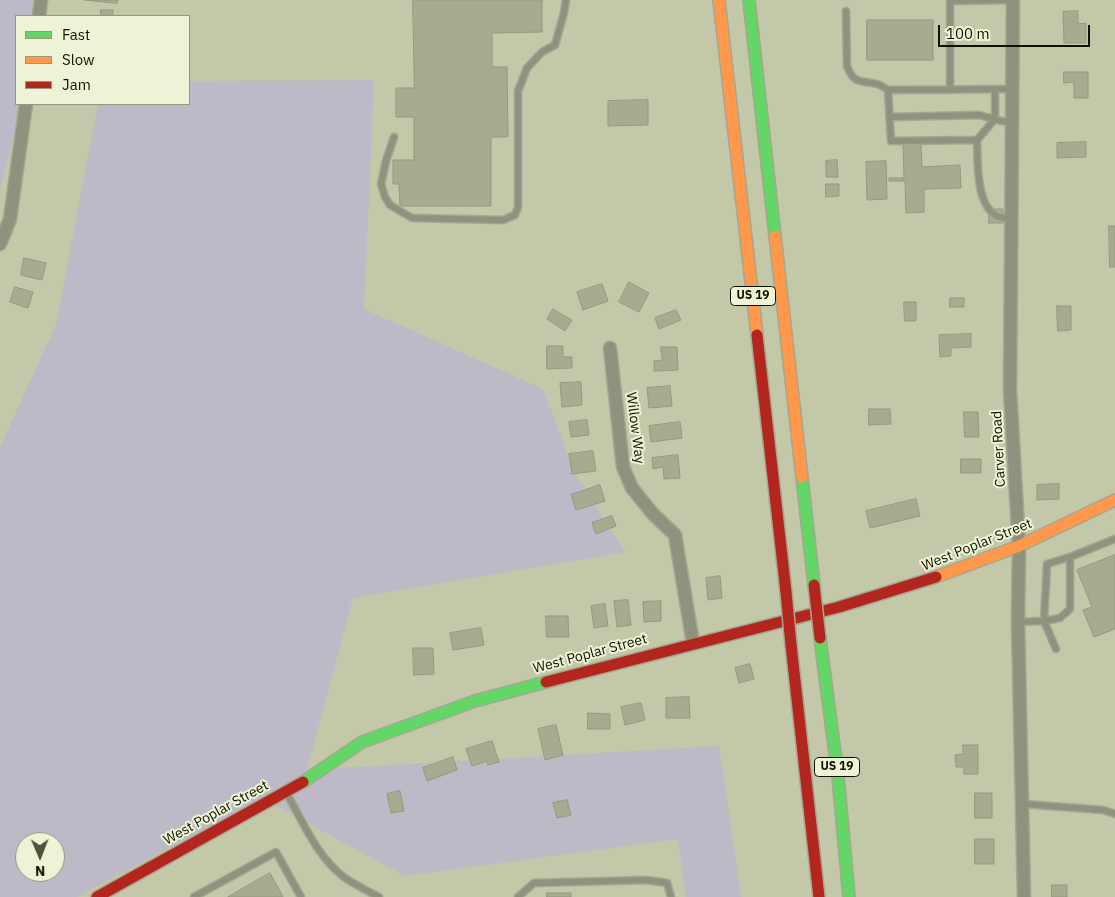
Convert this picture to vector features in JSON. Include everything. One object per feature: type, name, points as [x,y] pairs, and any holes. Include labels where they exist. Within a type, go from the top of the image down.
[{"type":"main road","name":"US 19","points":[[719,0],[819,897]]},
{"type":"main road","name":"US 19","points":[[750,0],[820,638],[838,776],[849,897]]},
{"type":"main road","name":"West Poplar Street","points":[[97,897],[286,791],[362,742],[475,701],[693,643],[839,608],[924,582],[1019,546],[1115,500]]},
{"type":"main road","points":[[838,776],[858,869]]},
{"type":"street","points":[[39,15],[41,0]]},
{"type":"street","name":"Carver Road","points":[[1013,0],[1010,390],[1019,546],[1018,622],[1024,897]]},
{"type":"street","points":[[0,244],[10,219],[26,105]]},
{"type":"street","name":"Willow Way","points":[[610,348],[623,467],[632,488],[653,514],[675,535],[693,643]]},
{"type":"lane","points":[[394,137],[386,161],[382,184],[385,197],[390,205],[412,218],[503,220],[515,215],[518,207],[518,91],[527,68],[542,52],[555,45],[566,0]]},
{"type":"lane","points":[[950,90],[950,1],[1013,0]]},
{"type":"lane","points":[[846,10],[846,58],[850,74],[854,80],[878,84],[888,90],[1013,89]]},
{"type":"lane","points":[[888,90],[891,141],[977,140]]},
{"type":"lane","points":[[995,90],[995,119],[977,140],[980,187],[990,209],[998,216],[1011,219]]},
{"type":"lane","points":[[890,117],[979,115],[1013,122]]},
{"type":"lane","points":[[1056,649],[1044,622],[1047,564],[1115,539]]},
{"type":"lane","points":[[1018,622],[1044,622],[1060,618],[1070,609],[1067,576],[1070,557]]},
{"type":"lane","points":[[1046,578],[1054,577]]},
{"type":"lane","points":[[1046,592],[1054,591]]},
{"type":"lane","points":[[286,791],[317,848],[330,863],[344,877],[379,897]]},
{"type":"lane","points":[[1022,804],[1103,810],[1115,814]]},
{"type":"lane","points":[[194,897],[276,852],[300,897]]},
{"type":"lane","points":[[518,897],[534,883],[647,880],[667,883],[671,897]]},
{"type":"shaded area","points":[[0,0],[33,0],[31,15],[15,15],[15,105],[21,105],[0,190]]},
{"type":"shaded area","points":[[374,80],[364,309],[543,389],[574,472],[625,552],[353,598],[307,770],[719,746],[741,897],[686,897],[678,839],[405,876],[262,798],[77,897],[0,897],[0,447],[56,325],[98,105],[190,105],[190,81]]},
{"type":"building","points":[[85,0],[118,0],[117,3]]},
{"type":"building","points":[[413,0],[542,0],[542,32],[492,33],[492,67],[507,67],[508,137],[491,137],[491,206],[400,206],[399,184],[393,184],[393,160],[414,160],[414,117],[396,117],[396,88],[414,88]]},
{"type":"building","points":[[101,10],[113,10],[113,15],[101,15]]},
{"type":"building","points":[[1078,11],[1078,24],[1086,23],[1086,43],[1064,43],[1063,12]]},
{"type":"building","points":[[867,20],[933,20],[933,60],[867,60]]},
{"type":"building","points":[[1064,72],[1088,72],[1088,98],[1074,98],[1074,82],[1064,83]]},
{"type":"building","points":[[648,100],[648,125],[608,126],[608,101]]},
{"type":"building","points":[[1086,142],[1086,157],[1057,158],[1057,143]]},
{"type":"building","points":[[921,144],[922,167],[960,165],[961,188],[924,189],[924,212],[906,213],[905,181],[889,181],[889,178],[904,178],[903,145]]},
{"type":"building","points":[[837,160],[838,177],[826,177],[826,161]]},
{"type":"building","points":[[886,161],[887,199],[867,200],[866,162]]},
{"type":"building","points":[[826,184],[839,184],[839,196],[826,197]]},
{"type":"building","points":[[989,209],[1003,209],[1003,223],[989,223]]},
{"type":"building","points":[[1109,226],[1115,226],[1115,267],[1110,267]]},
{"type":"building","points":[[24,258],[46,263],[42,280],[21,275]]},
{"type":"building","points":[[629,282],[649,293],[639,312],[619,302]]},
{"type":"building","points":[[602,284],[608,301],[583,310],[577,292]]},
{"type":"building","points":[[15,287],[33,292],[28,308],[10,302]]},
{"type":"building","points":[[950,298],[964,298],[964,307],[950,307]]},
{"type":"building","points":[[904,302],[916,302],[916,321],[905,321]]},
{"type":"building","points":[[1057,306],[1071,306],[1071,330],[1058,331]]},
{"type":"building","points":[[553,309],[572,320],[565,331],[547,319]]},
{"type":"building","points":[[676,310],[681,320],[659,329],[655,318]]},
{"type":"building","points":[[971,334],[971,347],[951,348],[951,356],[940,357],[939,335]]},
{"type":"building","points":[[547,346],[563,346],[563,357],[572,357],[572,368],[547,369]]},
{"type":"building","points":[[661,347],[677,347],[678,370],[654,371],[654,361],[662,360]]},
{"type":"building","points":[[581,382],[582,405],[562,407],[560,383]]},
{"type":"building","points":[[670,386],[672,406],[649,408],[647,388]]},
{"type":"building","points":[[869,409],[890,409],[891,424],[869,425]]},
{"type":"building","points":[[964,412],[978,412],[979,437],[965,437]]},
{"type":"building","points":[[587,420],[589,435],[571,437],[569,422]]},
{"type":"building","points":[[680,422],[682,438],[651,442],[649,426]]},
{"type":"building","points":[[593,451],[596,471],[572,474],[569,454]]},
{"type":"building","points":[[678,455],[680,478],[664,479],[663,467],[653,469],[652,458]]},
{"type":"building","points":[[961,459],[981,459],[981,473],[961,473]]},
{"type":"building","points":[[1059,484],[1059,499],[1037,500],[1037,485]]},
{"type":"building","points":[[600,485],[605,501],[576,510],[571,495]]},
{"type":"building","points":[[916,499],[920,516],[870,528],[866,511]]},
{"type":"building","points":[[612,516],[616,526],[596,534],[592,523]]},
{"type":"building","points":[[1115,555],[1115,629],[1094,637],[1083,610],[1092,607],[1077,570]]},
{"type":"building","points":[[720,576],[722,598],[708,600],[706,578]]},
{"type":"building","points":[[628,600],[631,625],[617,627],[614,601]]},
{"type":"building","points":[[661,601],[661,621],[644,622],[643,602]]},
{"type":"building","points":[[605,604],[608,626],[594,628],[591,606]]},
{"type":"building","points":[[546,616],[568,616],[569,637],[547,637]]},
{"type":"building","points":[[481,628],[484,645],[453,650],[450,633]]},
{"type":"building","points":[[413,648],[433,648],[434,674],[414,675]]},
{"type":"building","points":[[750,664],[754,679],[739,683],[735,668]]},
{"type":"building","points":[[689,697],[690,718],[666,718],[666,698]]},
{"type":"building","points":[[641,703],[645,720],[625,725],[621,707]]},
{"type":"building","points":[[588,713],[610,714],[610,729],[588,729]]},
{"type":"building","points":[[556,725],[563,755],[545,760],[538,729]]},
{"type":"building","points":[[492,741],[499,762],[488,765],[487,761],[472,766],[466,749]]},
{"type":"building","points":[[963,745],[978,745],[978,774],[964,774],[964,767],[956,767],[955,755],[963,754]]},
{"type":"building","points":[[453,757],[457,770],[427,781],[423,768]]},
{"type":"building","points":[[400,791],[404,811],[391,813],[387,794]]},
{"type":"building","points":[[975,793],[992,793],[992,818],[975,818]]},
{"type":"building","points":[[567,800],[571,815],[557,818],[553,803]]},
{"type":"building","points":[[975,839],[994,839],[994,864],[975,864]]},
{"type":"building","points":[[270,873],[283,897],[228,897]]},
{"type":"building","points":[[1052,885],[1067,885],[1067,897],[1052,897]]},
{"type":"building","points":[[547,893],[571,893],[571,897],[547,897]]},
{"type":"traffic: fast","points":[[749,0],[775,236]]},
{"type":"traffic: fast","points":[[802,477],[814,585]]},
{"type":"traffic: fast","points":[[820,638],[838,776],[849,897]]},
{"type":"traffic: fast","points":[[303,782],[362,742],[475,701],[546,682]]},
{"type":"traffic: slow","points":[[719,0],[757,335]]},
{"type":"traffic: slow","points":[[775,236],[802,477]]},
{"type":"traffic: slow","points":[[936,577],[1019,546],[1115,500]]},
{"type":"traffic: jam","points":[[757,335],[786,592]]},
{"type":"traffic: jam","points":[[546,682],[839,607],[936,577]]},
{"type":"traffic: jam","points":[[814,585],[820,638]]},
{"type":"traffic: jam","points":[[786,592],[791,645]]},
{"type":"traffic: jam","points":[[791,645],[819,897]]},
{"type":"traffic: jam","points":[[97,897],[303,782]]}]
